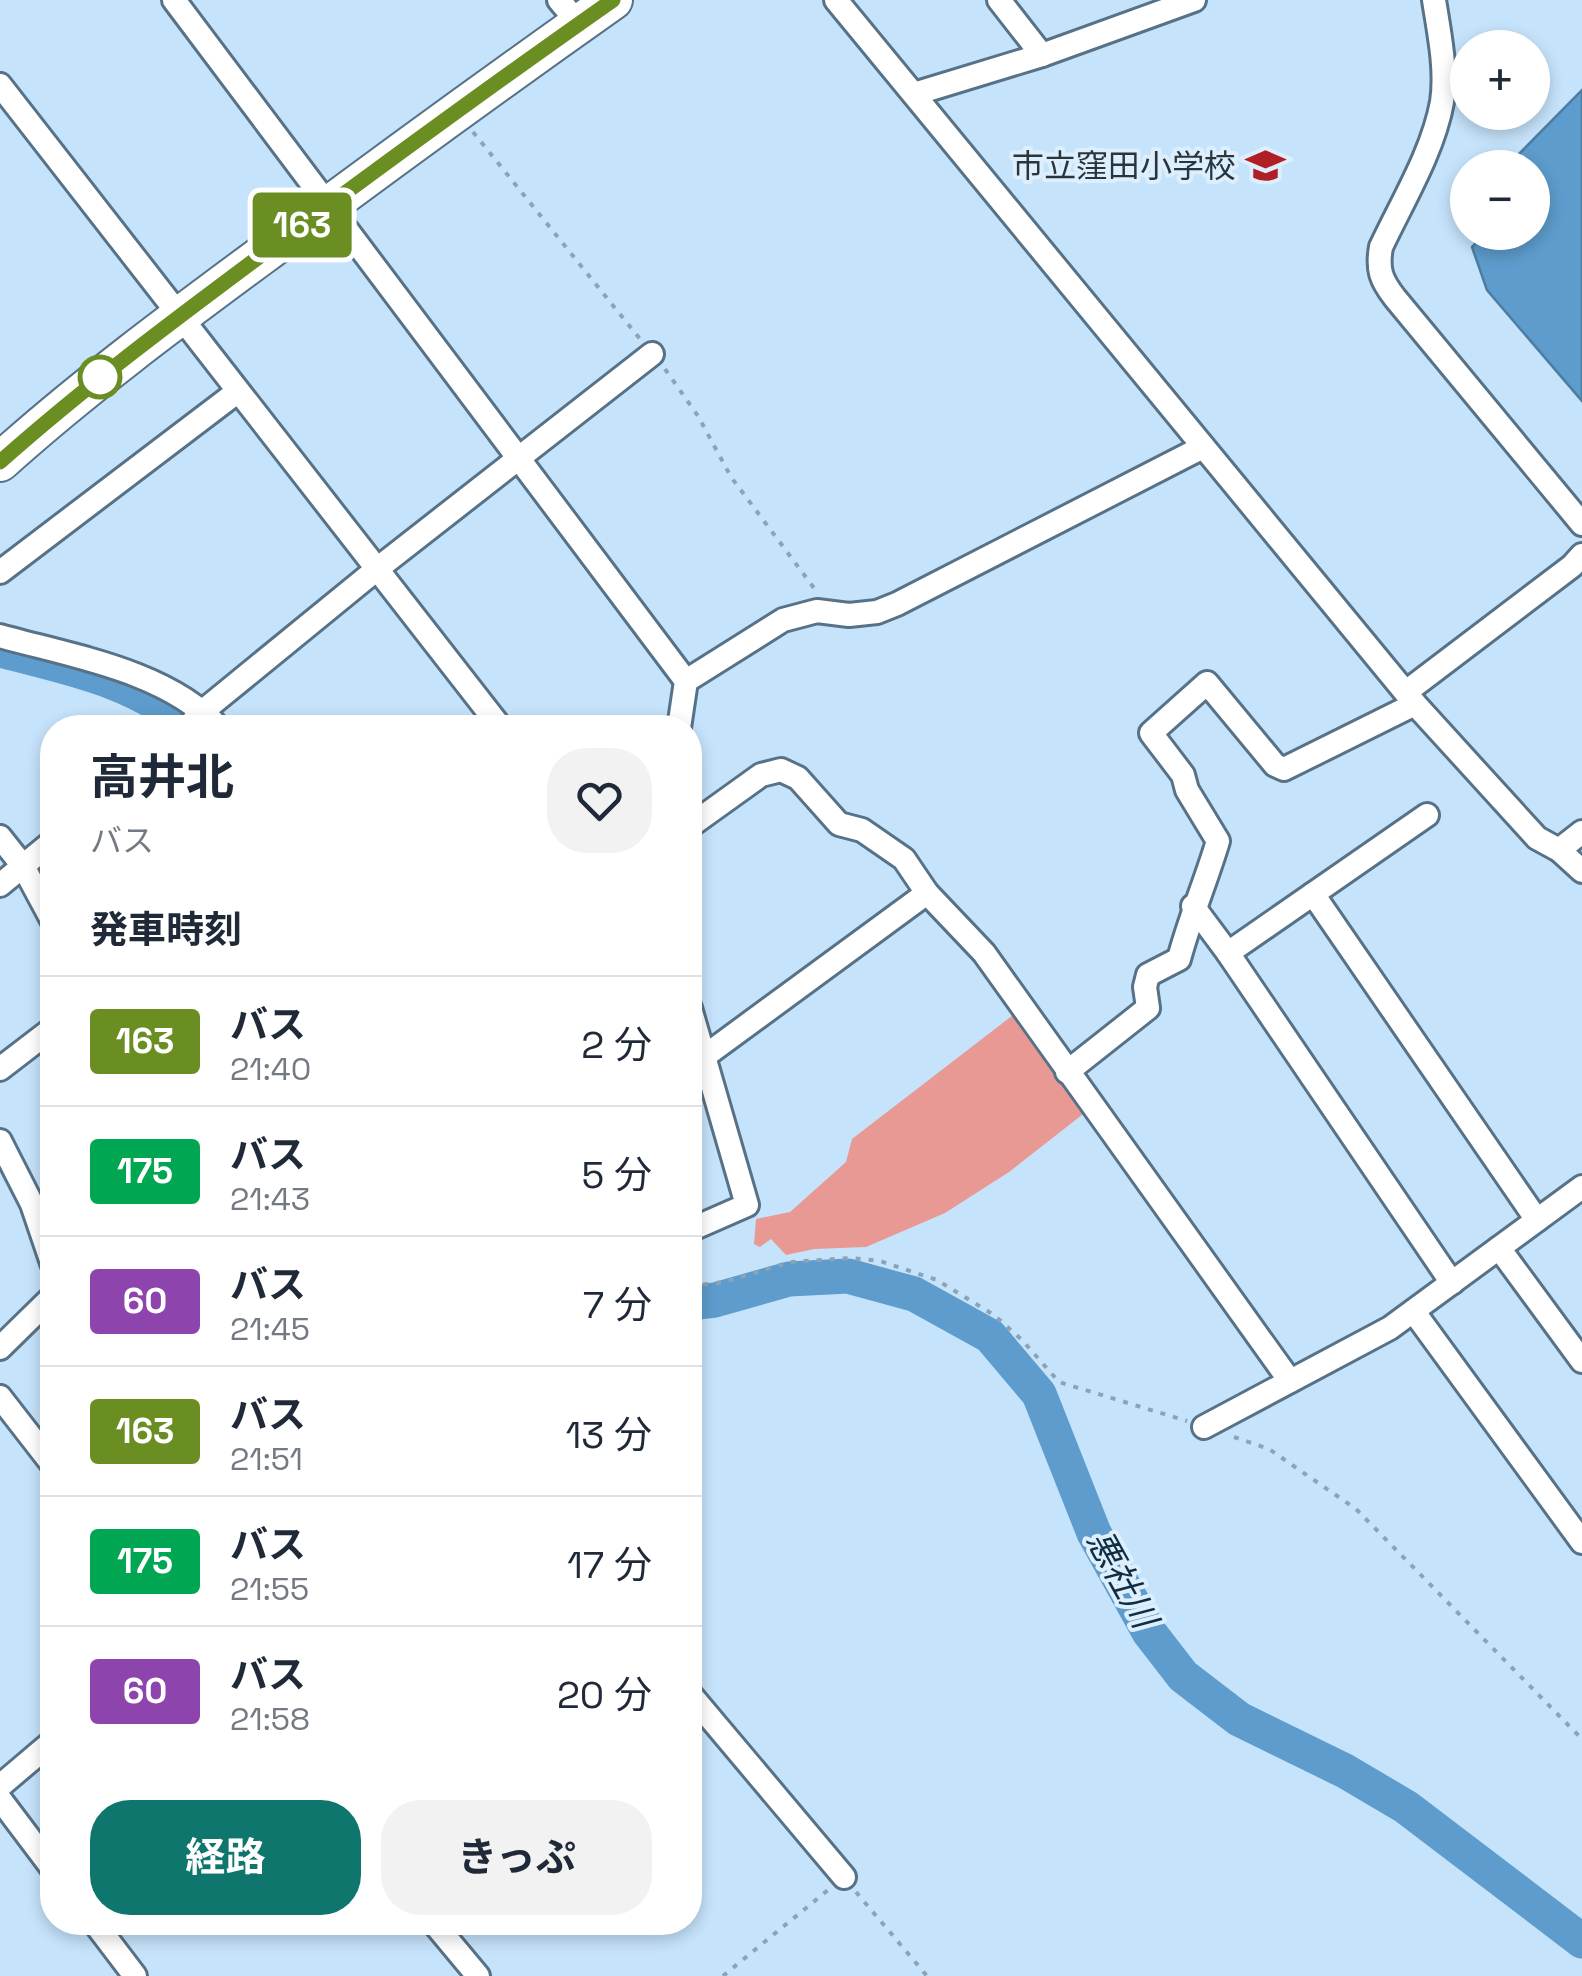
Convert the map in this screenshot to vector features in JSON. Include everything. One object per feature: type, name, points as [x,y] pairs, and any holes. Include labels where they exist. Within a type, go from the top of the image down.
[{"type":"main road","points":[[0,462],[67,402],[328,205],[569,12],[613,0]]},
{"type":"street","points":[[174,0],[686,681],[680,715]]},
{"type":"street","points":[[836,0],[1410,698],[1536,838],[1559,850],[1582,871]]},
{"type":"street","points":[[999,0],[1042,55]]},
{"type":"street","points":[[914,94],[1042,55],[1194,0]]},
{"type":"street","points":[[1434,0],[1442,100],[1432,135],[1381,248],[1377,268],[1395,298],[1582,524]]},
{"type":"street","points":[[0,85],[491,715]]},
{"type":"street","points":[[208,715],[377,569],[652,354]]},
{"type":"street","points":[[0,572],[237,392]]},
{"type":"street","points":[[686,681],[783,620],[817,611],[849,615],[877,612],[898,604],[1203,447]]},
{"type":"street","points":[[1068,1072],[1148,1008],[1148,975],[1179,959],[1193,906],[1206,883],[1218,841],[1187,790],[1183,775],[1150,734],[1206,683],[1275,765],[1284,769],[1410,698],[1582,556]]},
{"type":"street","points":[[0,636],[124,670],[194,715]]},
{"type":"street","points":[[702,817],[761,775],[781,770],[798,778],[839,824],[862,830],[904,859],[927,893],[984,953],[1290,1381]]},
{"type":"street","points":[[1228,952],[1426,815]]},
{"type":"street","points":[[1559,850],[1582,832]]},
{"type":"street","points":[[0,836],[40,898]]},
{"type":"street","points":[[0,885],[40,852]]},
{"type":"street","points":[[705,1056],[927,893]]},
{"type":"street","points":[[1312,894],[1537,1220]]},
{"type":"street","points":[[1193,906],[1452,1283]]},
{"type":"street","points":[[0,1069],[40,1038]]},
{"type":"street","points":[[702,1046],[747,1205],[702,1225]]},
{"type":"street","points":[[0,1142],[40,1195]]},
{"type":"street","points":[[1204,1427],[1390,1328],[1582,1188]]},
{"type":"street","points":[[1500,1248],[1582,1361]]},
{"type":"street","points":[[0,1348],[40,1310]]},
{"type":"street","points":[[1414,1312],[1582,1542]]},
{"type":"street","points":[[0,1397],[40,1432]]},
{"type":"street","points":[[702,1708],[844,1877]]},
{"type":"street","points":[[0,1786],[40,1752]]},
{"type":"street","points":[[0,1799],[40,1852]]},
{"type":"street","points":[[104,1935],[135,1976]]},
{"type":"street","points":[[443,1935],[478,1976]]},
{"type":"path","points":[[702,1285],[725,1282],[790,1262],[851,1258],[880,1261],[937,1280],[994,1315],[1059,1382],[1268,1448],[1356,1509],[1582,1739]]},
{"type":"path","points":[[723,1976],[844,1877],[927,1976]]},
{"type":"shaded area","points":[[1017,1012],[1087,1111],[1009,1172],[945,1213],[866,1247],[814,1249],[786,1255],[771,1239],[760,1247],[754,1244],[756,1219],[790,1212],[846,1162],[852,1139]]},
{"type":"water","points":[[1582,90],[1582,401],[1487,290],[1473,250],[1550,250],[1550,150],[1523,150],[1543,130],[1550,130],[1550,122]]},
{"type":"waterway","name":"悪社川","points":[[0,650],[124,687],[173,715]]},
{"type":"waterway","name":"悪社川","points":[[702,1302],[789,1279],[848,1276],[914,1294],[990,1336],[1039,1394],[1094,1533],[1149,1632],[1183,1676],[1239,1719],[1345,1771],[1406,1807],[1582,1941]]},
{"type":"bus line","name":"163","points":[[0,462],[67,402],[178,316],[613,0]]},
{"type":"place","name":"市立窪田小学校","points":[[1266,166]]}]
